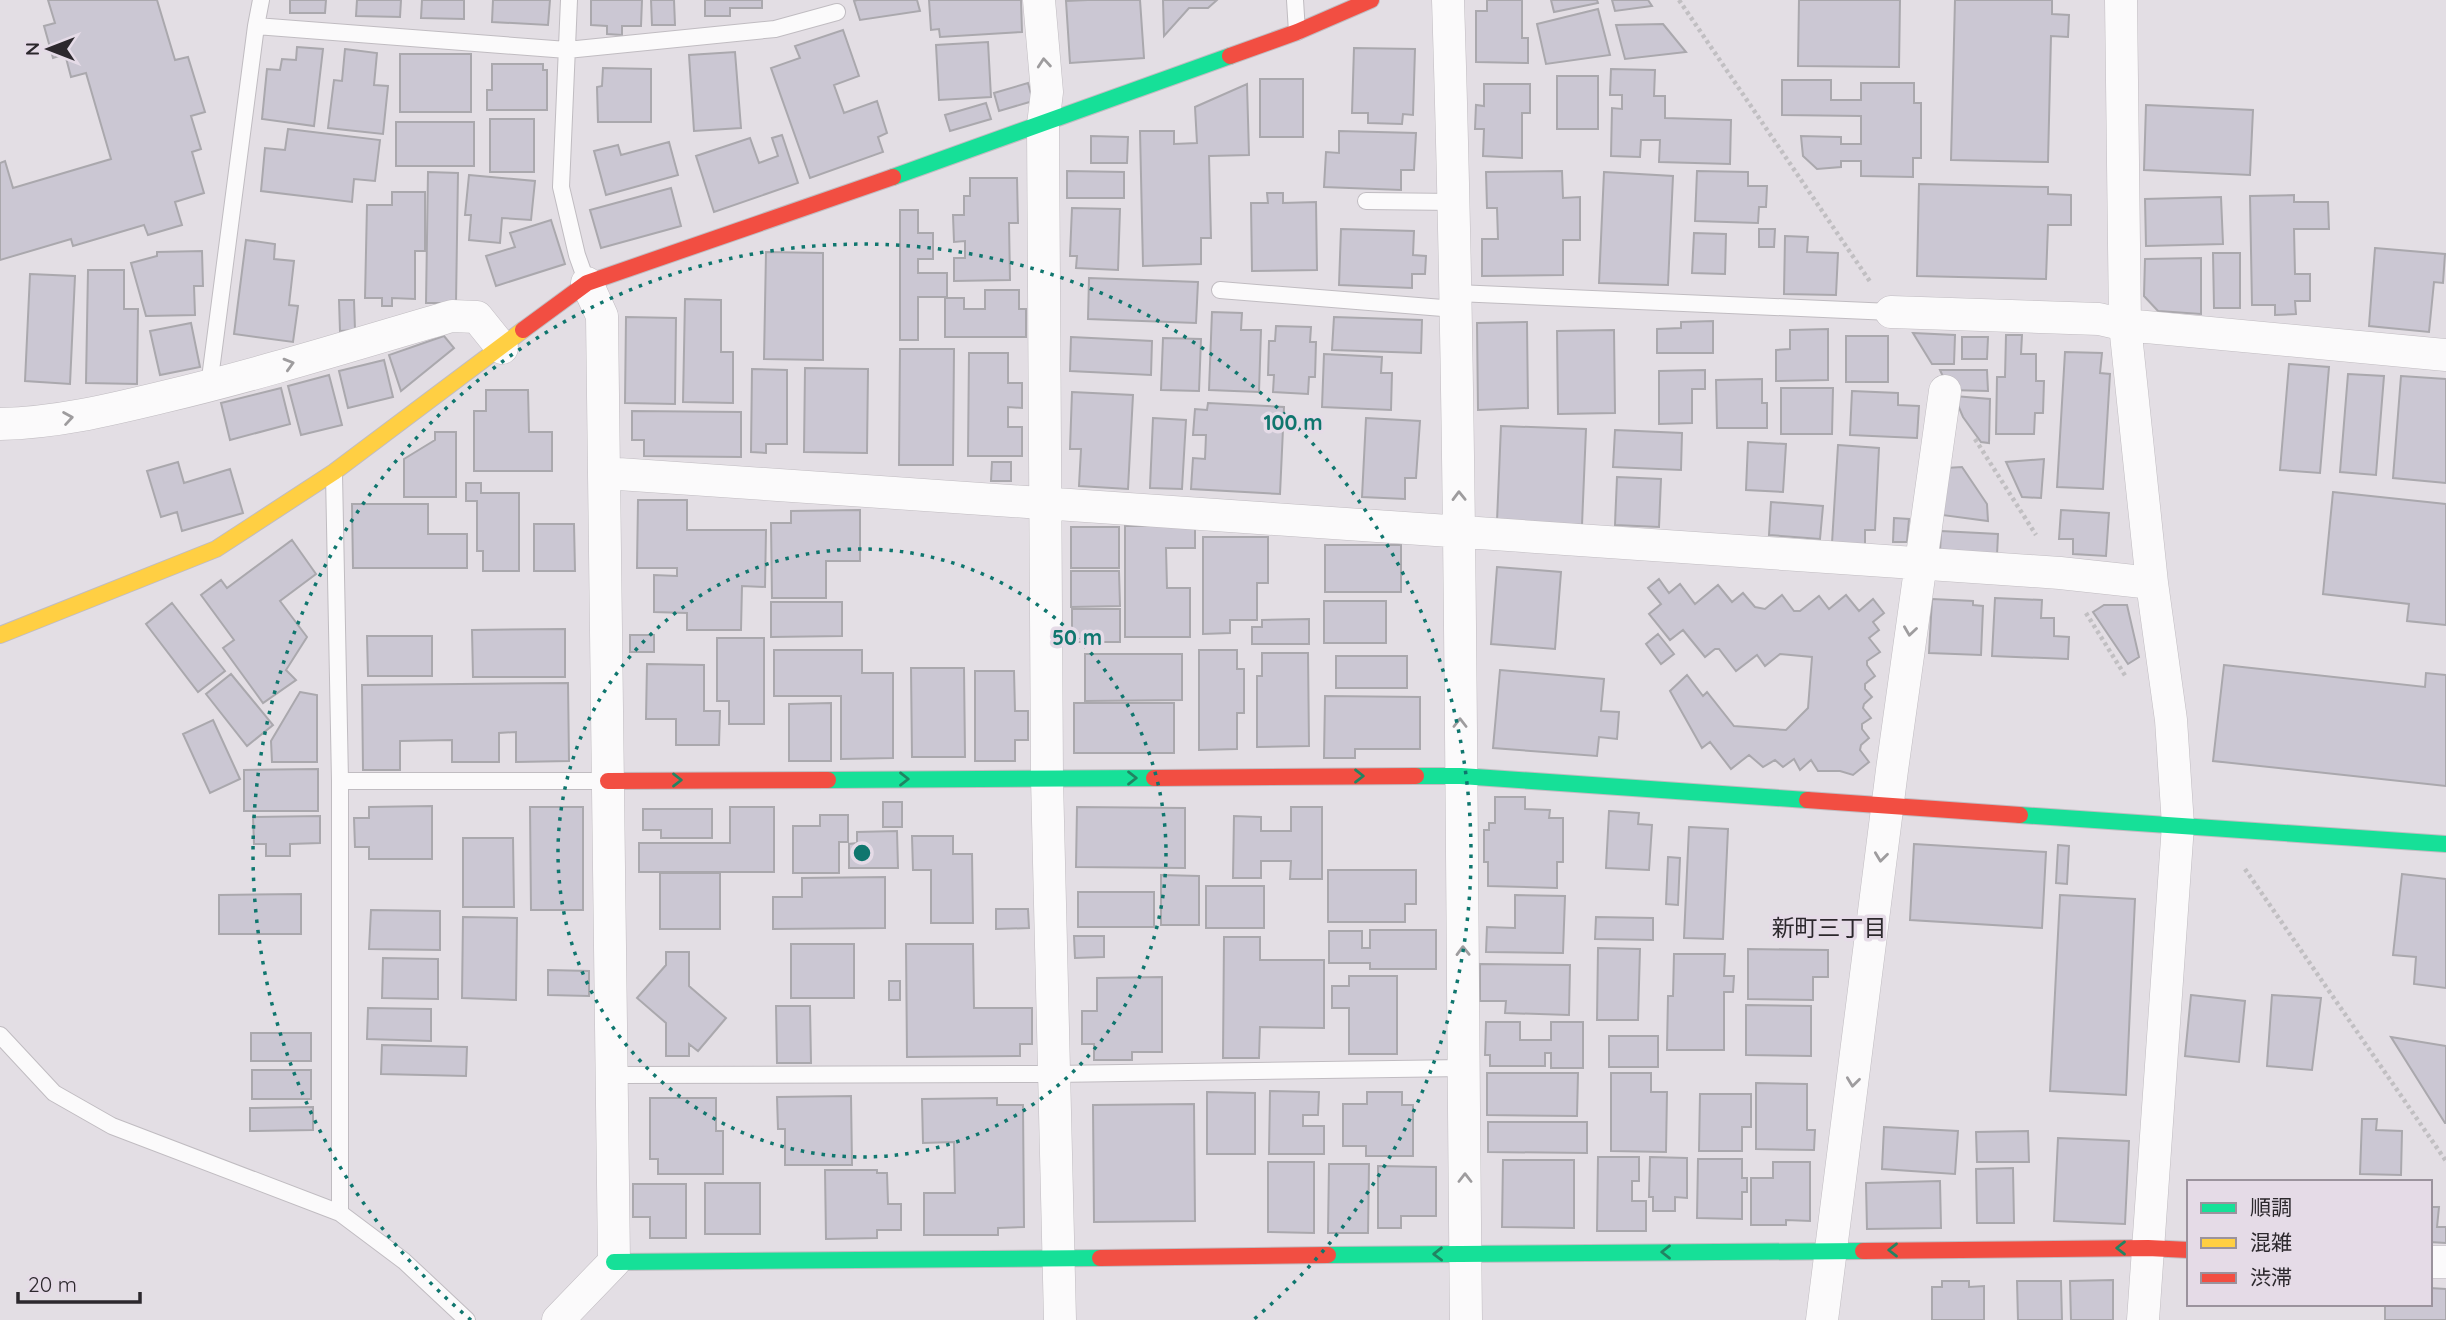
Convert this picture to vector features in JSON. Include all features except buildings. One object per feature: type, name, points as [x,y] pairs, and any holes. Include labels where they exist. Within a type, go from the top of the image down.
[{"type":"street","points":[[1039,0],[1047,92],[1043,125],[1047,779],[1060,1320]]},
{"type":"street","points":[[0,635],[216,549],[334,472],[587,283],[1043,125],[1297,32],[1371,0]]},
{"type":"street","points":[[1448,0],[1455,202],[1460,531],[1466,1320]]},
{"type":"street","points":[[2121,0],[2125,325],[2152,583],[2171,720],[2178,825],[2143,1320]]},
{"type":"street","points":[[558,1320],[614,1262],[602,316],[587,283]]},
{"type":"street","points":[[1891,312],[2099,319],[2125,325],[2446,355]]},
{"type":"street","points":[[0,424],[34,423],[86,415],[209,386],[452,316],[477,317],[502,348]]},
{"type":"street","points":[[1822,1320],[1919,563],[1945,391]]},
{"type":"street","points":[[604,473],[2060,573],[2152,583]]},
{"type":"street","points":[[608,781],[1461,776],[2446,844]]},
{"type":"street","points":[[614,1262],[2148,1248],[2187,1250]]},
{"type":"lane","points":[[209,386],[261,0]]},
{"type":"lane","points":[[569,0],[561,187],[577,255],[587,283]]},
{"type":"lane","points":[[1295,0],[1297,32]]},
{"type":"lane","points":[[256,26],[567,50],[775,29],[837,12]]},
{"type":"lane","points":[[1366,201],[1455,202]]},
{"type":"lane","points":[[1220,290],[1456,301],[1891,312]]},
{"type":"lane","points":[[334,472],[340,781],[340,1213]]},
{"type":"lane","points":[[340,781],[608,781]]},
{"type":"lane","points":[[0,1035],[54,1093],[112,1126],[340,1213],[404,1261],[467,1320]]},
{"type":"lane","points":[[612,1075],[1054,1074],[1464,1068]]},
{"type":"path","points":[[2217,828],[2446,1161]]},
{"type":"traffic: fast","points":[[893,177],[1230,56]]},
{"type":"traffic: fast","points":[[1416,776],[1461,776],[1807,800]]},
{"type":"traffic: fast","points":[[828,780],[1154,778]]},
{"type":"traffic: fast","points":[[2020,815],[2446,844]]},
{"type":"traffic: fast","points":[[1328,1255],[1863,1251]]},
{"type":"traffic: fast","points":[[614,1262],[1100,1258]]},
{"type":"traffic: slow","points":[[0,635],[216,549],[334,472],[523,330]]},
{"type":"traffic: jam","points":[[1230,56],[1297,32],[1371,0]]},
{"type":"traffic: jam","points":[[523,330],[587,283],[893,177]]},
{"type":"traffic: jam","points":[[1154,778],[1416,776]]},
{"type":"traffic: jam","points":[[608,781],[828,780]]},
{"type":"traffic: jam","points":[[1807,800],[2020,815]]},
{"type":"traffic: jam","points":[[1863,1251],[2187,1250]]},
{"type":"traffic: jam","points":[[1100,1258],[1328,1255]]},
{"type":"district","name":"新町三丁目","points":[[1829,927]]}]
